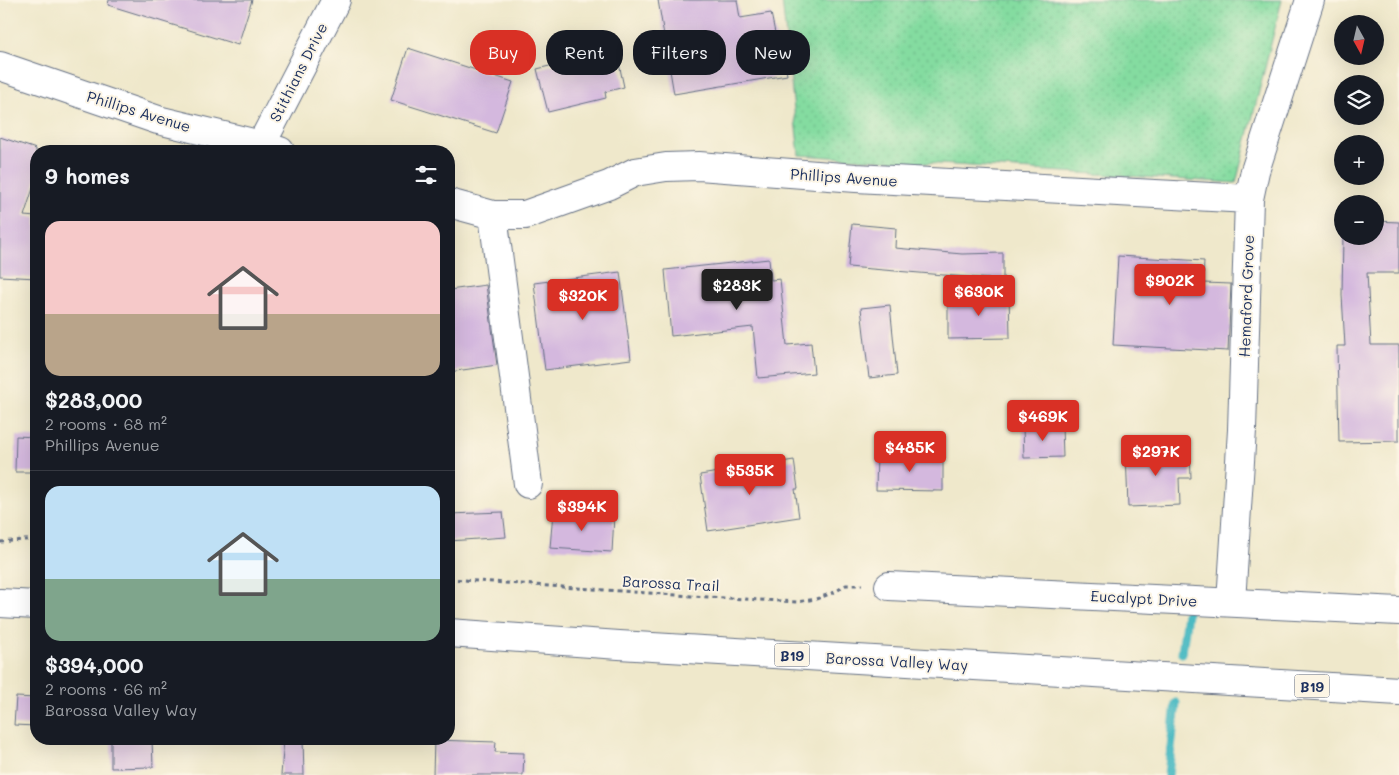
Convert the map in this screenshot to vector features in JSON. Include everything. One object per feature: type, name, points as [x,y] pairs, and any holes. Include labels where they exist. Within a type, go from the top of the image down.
[{"type":"street","name":"Stithians Drive","points":[[272,145],[336,0]]},
{"type":"street","name":"Hemaford Grove","points":[[1231,602],[1242,430],[1249,199],[1255,171],[1310,0]]},
{"type":"street","name":"Phillips Avenue","points":[[0,66],[158,120],[259,145]]},
{"type":"street","name":"Phillips Avenue","points":[[455,205],[493,215],[525,215],[609,185],[635,172],[666,166],[699,166],[856,178],[1249,199]]},
{"type":"street","points":[[493,215],[528,484]]},
{"type":"street","name":"Eucalypt Drive","points":[[888,586],[1399,611]]},
{"type":"street","points":[[0,602],[30,604]]},
{"type":"street","name":"Barossa Valley Way","points":[[455,633],[629,646],[1399,691]]},
{"type":"path","points":[[0,542],[30,540]]},
{"type":"path","name":"Barossa Trail","points":[[455,580],[797,602],[816,599],[846,586],[888,586]]},
{"type":"green space","points":[[782,0],[1282,0],[1236,183],[799,155],[790,75],[810,75],[810,30],[785,30]]},
{"type":"building","points":[[109,0],[252,0],[238,45],[108,5]]},
{"type":"building","points":[[658,0],[737,0],[740,18],[771,13],[774,30],[736,30],[736,75],[787,75],[674,94],[671,75],[726,75],[726,30],[663,30]]},
{"type":"building","points":[[408,48],[470,68],[470,75],[491,75],[513,82],[496,133],[391,100]]},
{"type":"building","points":[[546,67],[546,75],[621,75],[624,87],[605,92],[606,98],[548,112],[537,69]]},
{"type":"building","points":[[0,137],[30,147],[30,198],[24,216],[30,216],[30,278],[0,276]]},
{"type":"building","points":[[1384,221],[1399,222],[1399,273],[1367,273],[1371,345],[1399,345],[1399,441],[1339,442],[1337,346],[1345,346],[1342,295],[1343,245],[1384,245]]},
{"type":"building","points":[[852,224],[896,228],[895,248],[962,254],[1003,253],[1003,280],[848,267]]},
{"type":"building","points":[[1118,256],[1204,261],[1203,283],[1231,284],[1228,351],[1113,345]]},
{"type":"building","points":[[769,259],[771,280],[780,279],[787,345],[811,343],[814,373],[758,378],[753,327],[671,336],[665,270]]},
{"type":"building","points":[[620,272],[631,359],[545,370],[534,283]]},
{"type":"building","points":[[486,285],[497,365],[455,371],[455,289]]},
{"type":"building","points":[[1009,292],[1010,338],[948,339],[948,298]]},
{"type":"building","points":[[890,305],[897,375],[869,378],[861,308]]},
{"type":"building","points":[[1062,426],[1063,457],[1024,458],[1023,427]]},
{"type":"building","points":[[16,436],[30,437],[30,472],[15,472]]},
{"type":"building","points":[[1190,449],[1191,478],[1179,478],[1180,505],[1128,507],[1126,451]]},
{"type":"building","points":[[877,454],[943,455],[943,491],[876,490]]},
{"type":"building","points":[[794,460],[798,489],[795,489],[799,517],[708,531],[700,475]]},
{"type":"building","points":[[503,512],[506,537],[455,541],[455,514]]},
{"type":"building","points":[[553,512],[614,516],[612,552],[550,548]]},
{"type":"building","points":[[16,697],[30,698],[30,726],[14,725]]},
{"type":"building","points":[[455,741],[496,742],[495,752],[524,753],[523,775],[433,775],[434,745],[455,745]]},
{"type":"building","points":[[111,745],[152,745],[153,767],[111,768]]},
{"type":"building","points":[[284,745],[303,745],[304,775],[281,775]]},
{"type":"waterway","points":[[1182,653],[1187,613]]},
{"type":"waterway","points":[[1168,775],[1176,703]]}]
